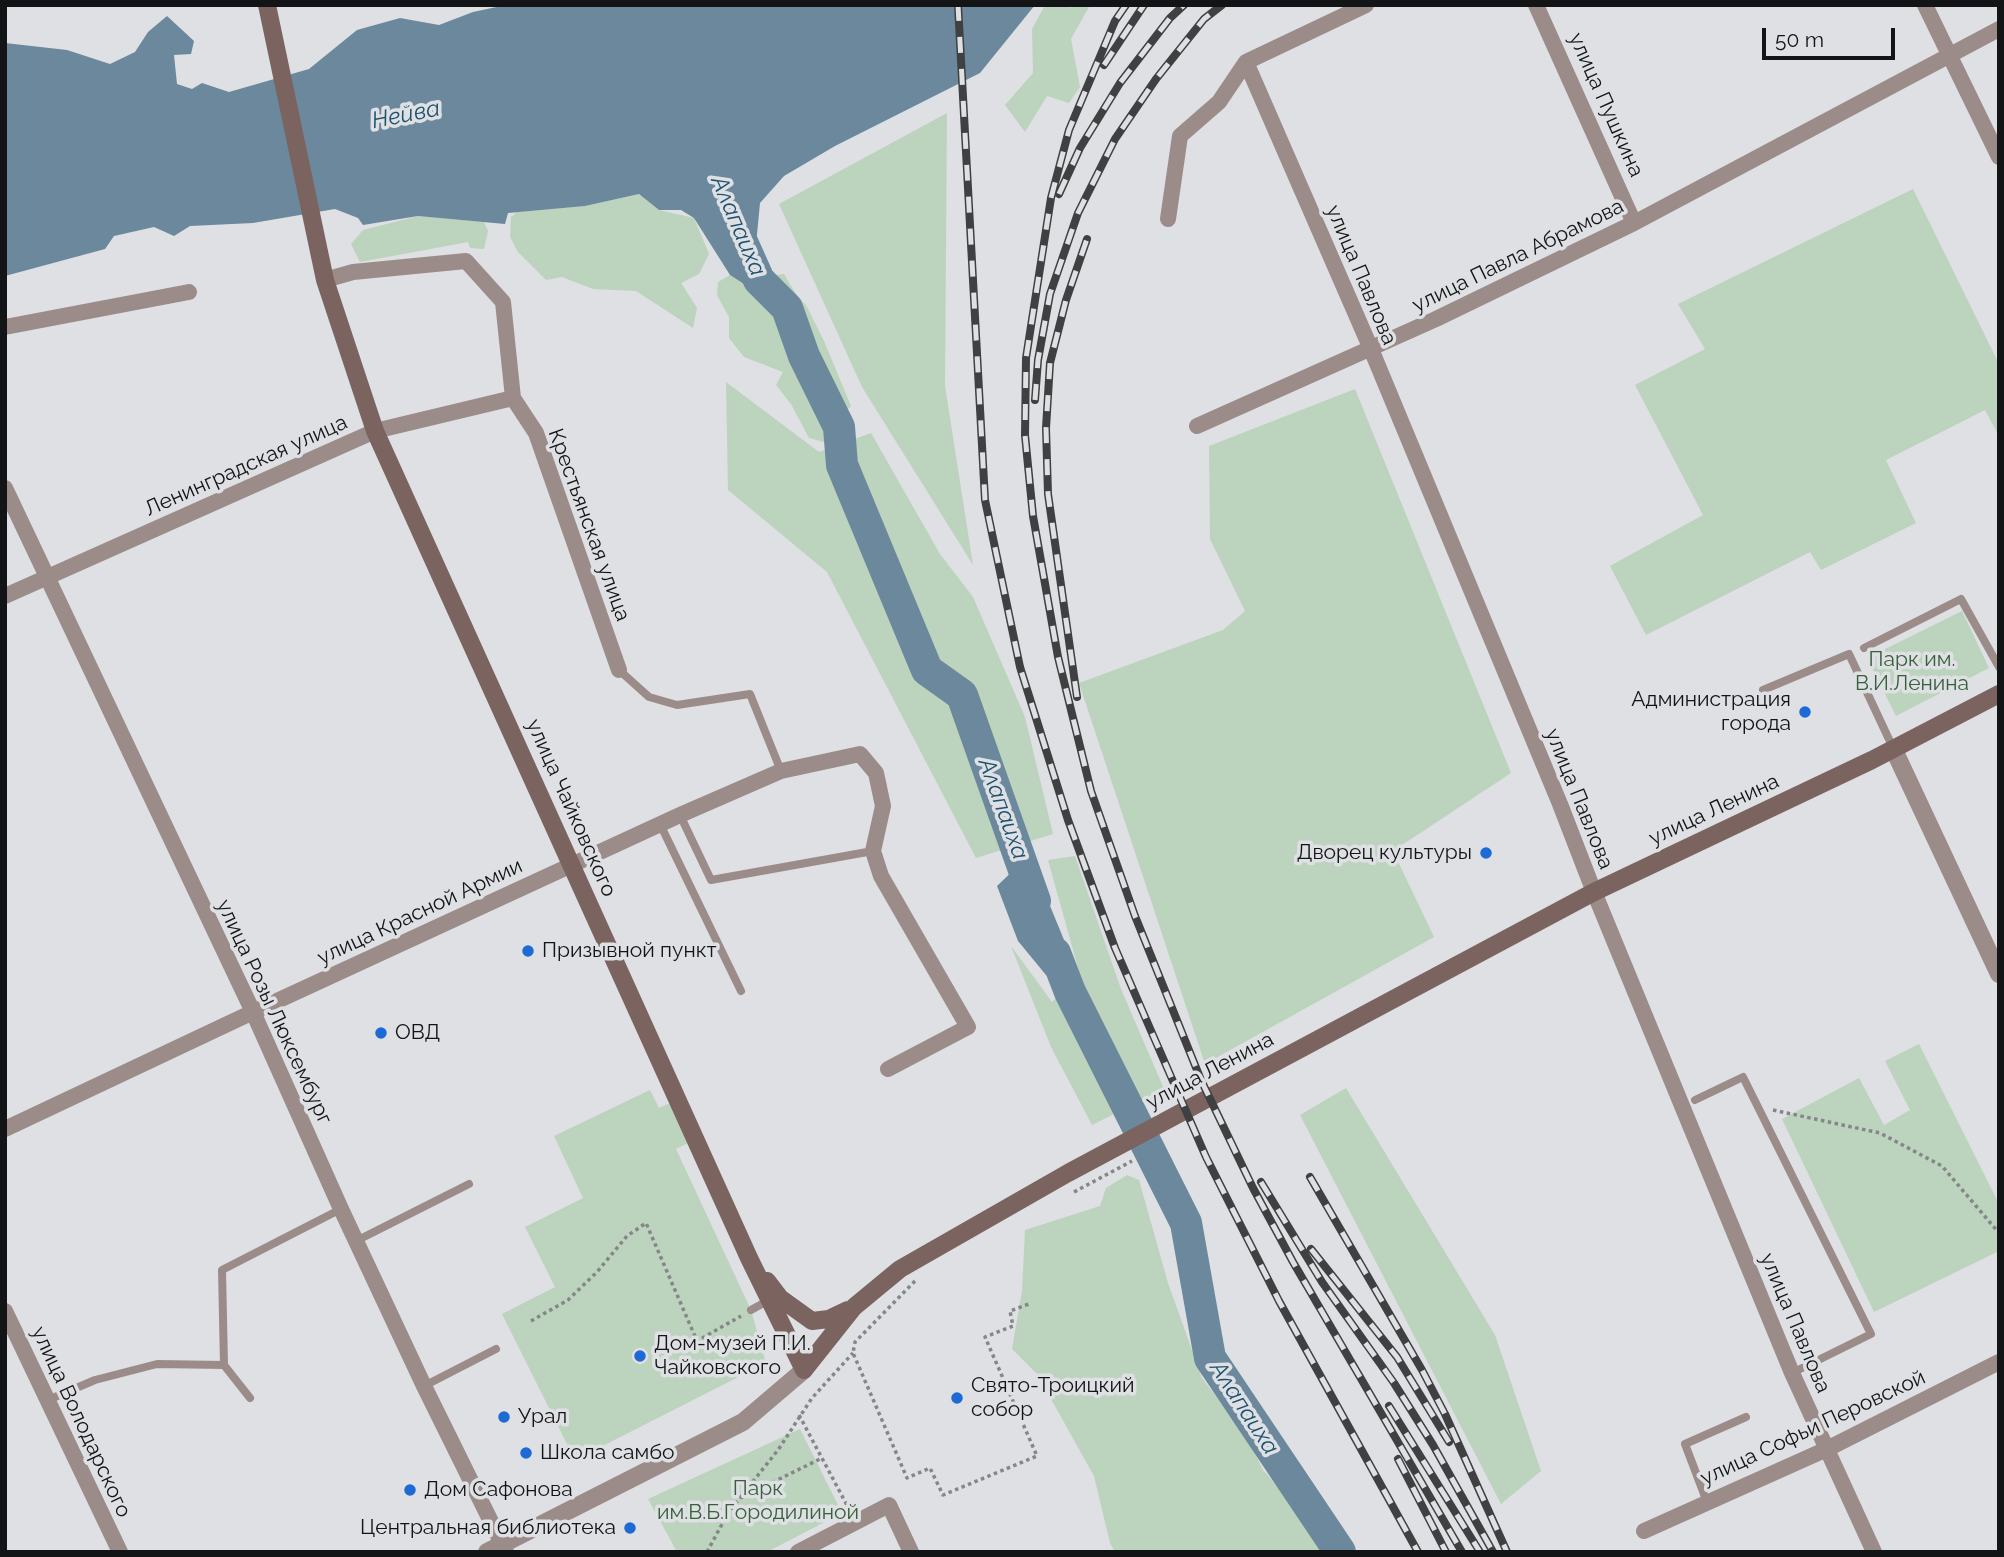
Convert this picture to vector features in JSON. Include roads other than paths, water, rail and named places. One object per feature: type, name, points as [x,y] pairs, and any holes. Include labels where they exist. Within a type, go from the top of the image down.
[{"type":"main road","name":"улица Чайковского","points":[[267,5],[324,280],[375,431],[749,1258],[804,1370]]},
{"type":"main road","name":"улица Ленина","points":[[804,1370],[854,1307],[900,1269],[1068,1173],[1594,892],[1894,750],[1999,694]]},
{"type":"main road","points":[[749,1258],[780,1298],[813,1321],[829,1319],[854,1307]]},
{"type":"street","points":[[1168,219],[1180,136],[1219,102],[1246,62],[1366,5]]},
{"type":"street","name":"улица Пушкина","points":[[1536,5],[1634,223]]},
{"type":"street","points":[[1925,5],[1999,157]]},
{"type":"street","name":"улица Павла Абрамова","points":[[1197,426],[1371,349],[1634,223],[1999,29]]},
{"type":"street","name":"улица Павлова","points":[[1246,62],[1371,349],[1793,1373],[1874,1552]]},
{"type":"street","name":"Крестьянская улица","points":[[324,280],[353,272],[466,261],[503,302],[513,398],[536,433],[619,670]]},
{"type":"street","points":[[5,327],[189,292]]},
{"type":"street","name":"Ленинградская улица","points":[[5,596],[375,431],[513,398]]},
{"type":"street","name":"улица Розы Люксембург","points":[[5,488],[253,1012],[498,1549]]},
{"type":"street","points":[[1894,750],[1999,974]]},
{"type":"street","name":"улица Красной Армии","points":[[5,1129],[680,814],[781,771],[860,754],[876,774],[883,806],[873,851]]},
{"type":"street","points":[[873,851],[881,876],[968,1027],[888,1069]]},
{"type":"street","name":"улица Володарского","points":[[5,1311],[120,1552]]},
{"type":"street","name":"улица Софьи Перовской","points":[[1644,1531],[1827,1449],[1999,1362]]},
{"type":"street","name":"улица Ленина","points":[[498,1549],[743,1422],[804,1370]]},
{"type":"street","points":[[798,1552],[889,1505],[911,1552]]},
{"type":"lane","points":[[1864,648],[1961,599],[1999,667]]},
{"type":"lane","points":[[1763,690],[1849,654],[1894,750]]},
{"type":"lane","points":[[619,670],[649,698],[677,705],[750,694],[781,771]]},
{"type":"lane","points":[[680,814],[711,880],[873,851]]},
{"type":"lane","points":[[660,824],[741,991]]},
{"type":"lane","points":[[1695,1100],[1742,1077],[1871,1334],[1793,1373]]},
{"type":"lane","points":[[356,1241],[469,1184]]},
{"type":"lane","points":[[250,1398],[224,1364],[222,1270],[341,1209]]},
{"type":"lane","points":[[751,1310],[769,1300]]},
{"type":"lane","points":[[424,1386],[496,1349]]},
{"type":"lane","points":[[48,1400],[95,1380],[157,1364],[224,1364]]},
{"type":"lane","points":[[1707,1502],[1685,1444],[1746,1417]]},
{"type":"water","name":"Нейва","points":[[506,5],[1035,5],[980,73],[835,146],[784,176],[760,203],[756,245],[770,271],[759,280],[744,284],[730,275],[694,218],[681,210],[659,210],[639,194],[585,206],[508,213],[505,224],[418,216],[363,225],[358,218],[335,209],[253,223],[190,226],[174,236],[154,227],[114,236],[105,249],[5,276],[5,43],[67,50],[110,64],[135,52],[148,32],[167,16],[194,41],[191,54],[174,55],[177,84],[192,89],[202,83],[229,92],[309,69],[357,30],[400,18],[439,25],[473,12]]},
{"type":"water","points":[[1021,863],[1035,869],[1064,940],[1070,992],[1046,975],[1018,941],[997,886]]},
{"type":"waterway","name":"Алапаиха","points":[[742,242],[759,280],[787,308],[804,356],[839,427],[842,465],[927,670],[962,695],[1035,901]]},
{"type":"waterway","name":"Алапаиха","points":[[1055,953],[1070,992],[1186,1223],[1210,1358],[1340,1552]]},
{"type":"railway","points":[[958,5],[985,500],[1020,667],[1068,820],[1115,948],[1206,1157],[1279,1301],[1418,1552]]},
{"type":"railway","points":[[1126,5],[1115,21],[1069,130],[1051,198],[1026,358],[1025,435],[1033,516],[1058,657],[1091,791],[1135,916],[1201,1080],[1253,1188],[1293,1262],[1462,1552]]},
{"type":"railway","points":[[1104,65],[1144,5]]},
{"type":"railway","points":[[1059,194],[1080,148],[1120,83],[1170,18],[1184,5]]},
{"type":"railway","points":[[1035,400],[1038,360],[1050,294],[1078,213],[1115,139],[1156,79],[1204,19],[1222,5]]},
{"type":"railway","points":[[1077,697],[1048,494],[1046,428],[1050,363],[1066,300],[1087,239]]},
{"type":"railway","points":[[1310,1177],[1422,1370],[1445,1414],[1507,1552]]},
{"type":"railway","points":[[1261,1182],[1322,1282],[1394,1383],[1433,1445],[1493,1552]]},
{"type":"railway","points":[[1311,1249],[1397,1357],[1449,1442]]},
{"type":"railway","points":[[1389,1406],[1480,1552]]},
{"type":"railway","points":[[1398,1459],[1446,1552]]},
{"type":"place","name":"Администрация города","points":[[1805,712]]},
{"type":"place","name":"Дворец культуры","points":[[1486,853]]},
{"type":"place","name":"Призывной пункт","points":[[528,951]]},
{"type":"place","name":"ОВД","points":[[381,1033]]},
{"type":"place","name":"Дом-музей П.И. Чайковского","points":[[640,1356]]},
{"type":"place","name":"Свято-Троицкий собор","points":[[957,1398]]},
{"type":"place","name":"Урал","points":[[504,1417]]},
{"type":"place","name":"Школа самбо","points":[[526,1453]]},
{"type":"place","name":"Дом Сафонова","points":[[410,1490]]},
{"type":"place","name":"Центральная библиотека","points":[[630,1528]]},
{"type":"park label","name":"Парк им. В.И.Ленина","points":[[1912,672]]},
{"type":"park label","name":"Парк им.В.Б.Городилиной","points":[[758,1501]]}]
